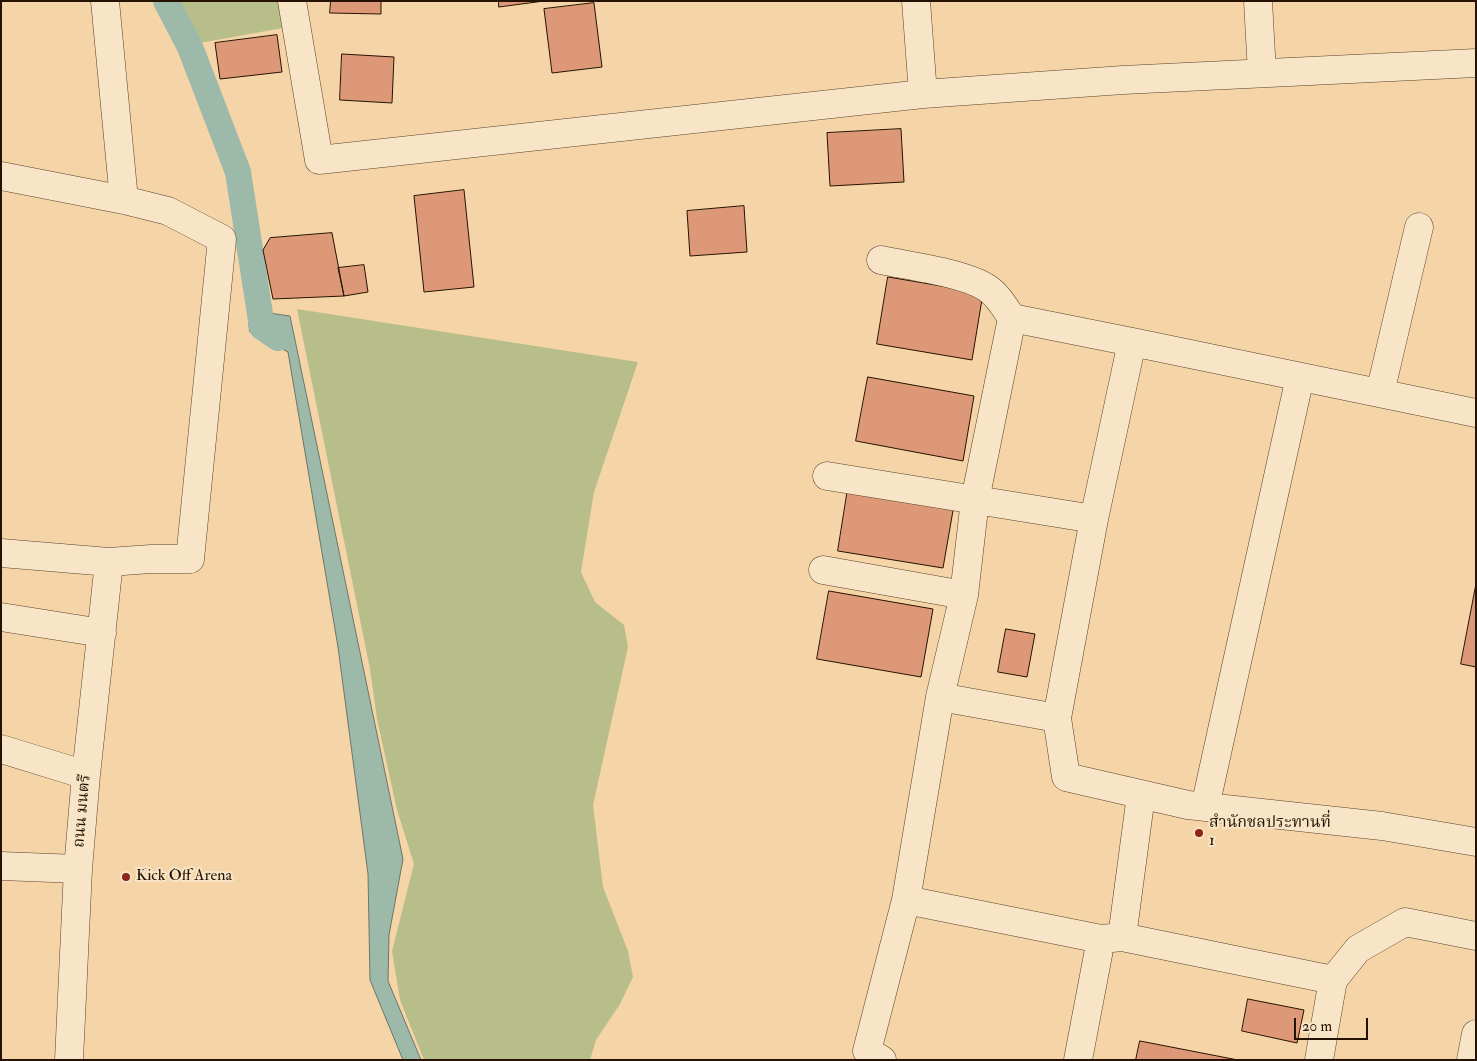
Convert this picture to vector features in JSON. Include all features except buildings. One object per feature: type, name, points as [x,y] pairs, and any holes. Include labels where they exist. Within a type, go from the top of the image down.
[{"type":"street","points":[[105,1],[124,200]]},
{"type":"street","points":[[292,1],[319,160],[923,94],[1123,80],[1476,63]]},
{"type":"street","points":[[916,1],[923,94]]},
{"type":"street","points":[[1258,1],[1262,73]]},
{"type":"street","points":[[1,176],[124,200],[168,211],[222,239],[190,559],[109,562],[1,553]]},
{"type":"street","points":[[1380,393],[1419,228]]},
{"type":"street","points":[[881,260],[954,276],[987,288],[1012,318],[1476,413]]},
{"type":"street","points":[[882,1060],[868,1051],[906,900],[940,697],[964,595],[974,500],[1012,318]]},
{"type":"street","points":[[1132,342],[1094,519],[1057,718],[1066,777],[1188,805],[1382,826],[1476,842]]},
{"type":"street","points":[[1205,807],[1300,377]]},
{"type":"street","points":[[827,476],[1094,519]]},
{"type":"street","name":"ถนน มนตรี","points":[[69,1060],[78,869],[109,562]]},
{"type":"street","points":[[823,570],[964,595]]},
{"type":"street","points":[[1,617],[102,634]]},
{"type":"street","points":[[940,697],[1057,718]]},
{"type":"street","points":[[1,749],[86,775]]},
{"type":"street","points":[[1078,1060],[1111,938],[1141,795]]},
{"type":"street","points":[[1,866],[78,869]]},
{"type":"street","points":[[906,900],[1333,980]]},
{"type":"street","points":[[1320,1060],[1333,980],[1358,949],[1405,922],[1476,936]]},
{"type":"street","points":[[1471,1060],[1476,1034]]},
{"type":"green space","points":[[153,1],[281,1],[283,28],[194,44]]},
{"type":"green space","points":[[297,309],[638,362],[594,492],[581,572],[595,602],[624,625],[628,647],[593,805],[603,887],[628,951],[633,977],[620,1004],[596,1040],[590,1060],[424,1060],[400,1000],[392,951],[414,864],[397,810],[377,719],[370,669]]},
{"type":"shaded area","points":[[248,310],[290,316],[403,859],[389,935],[388,981],[421,1060],[403,1060],[370,980],[368,874],[338,647],[288,352],[250,332]]},
{"type":"waterway","points":[[166,1],[190,47],[238,172],[262,327],[278,338]]},
{"type":"place","name":"สำนักชลประทานที่ 1","points":[[1199,833]]},
{"type":"place","name":"Kick Off Arena","points":[[126,877]]}]
